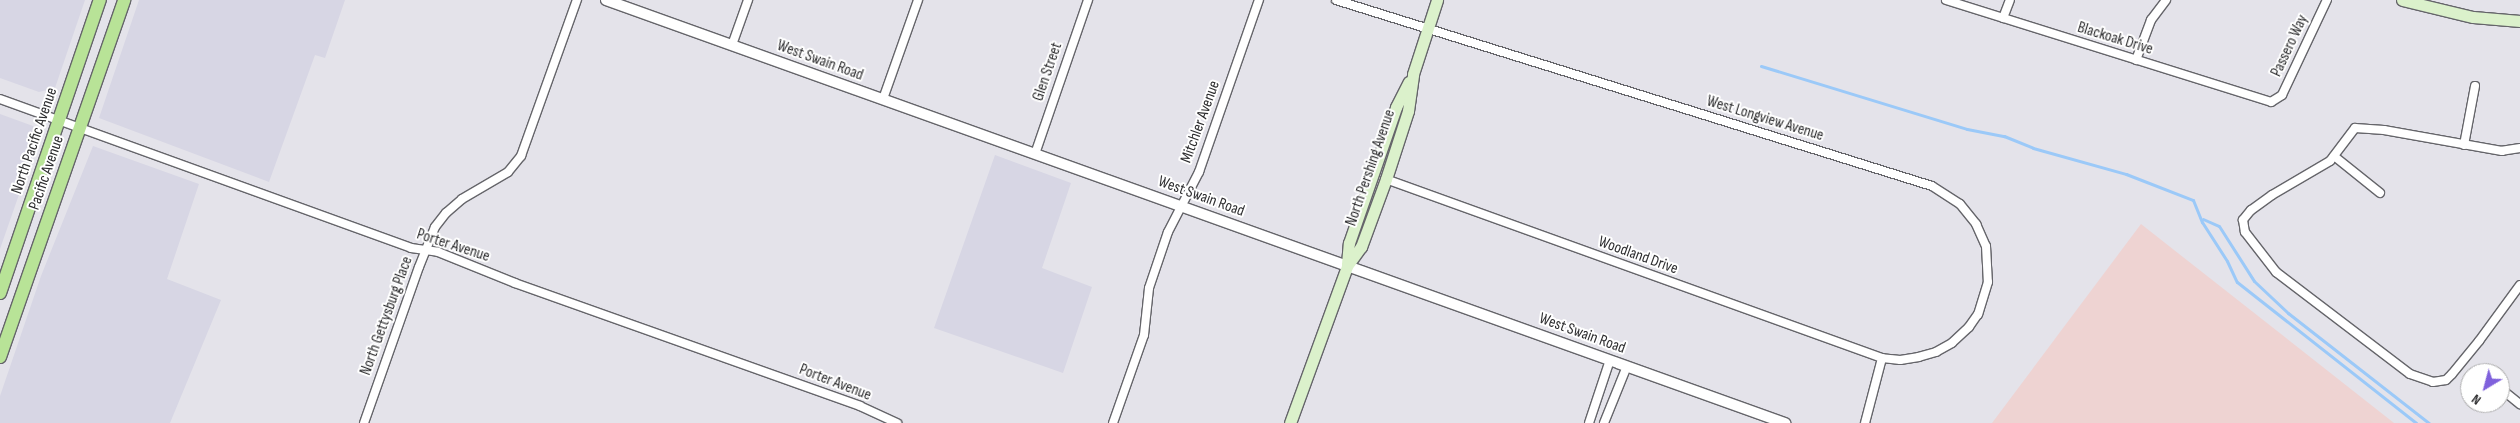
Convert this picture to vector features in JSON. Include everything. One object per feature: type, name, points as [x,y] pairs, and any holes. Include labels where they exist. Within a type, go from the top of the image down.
[{"type":"main road","name":"North Pacific Avenue","points":[[0,293],[100,0]]},
{"type":"main road","name":"Pacific Avenue","points":[[0,356],[124,0]]},
{"type":"main road","name":"North Pershing Avenue","points":[[1347,266],[1361,247],[1386,179],[1408,111],[1413,74],[1437,0]]},
{"type":"main road","points":[[2402,0],[2473,17],[2520,22]]},
{"type":"main road","name":"North Pershing Avenue","points":[[1290,423],[1347,266],[1349,243],[1396,107],[1413,74]]},
{"type":"street","name":"North Gettysburg Place","points":[[364,423],[435,226],[462,199],[508,172],[524,151],[577,0]]},
{"type":"street","name":"West Swain Road","points":[[606,0],[1785,423]]},
{"type":"street","points":[[732,45],[748,0]]},
{"type":"street","points":[[883,99],[918,0]]},
{"type":"street","name":"Glen Street","points":[[1035,154],[1088,0]]},
{"type":"street","name":"Mitchler Avenue","points":[[1114,423],[1144,335],[1149,288],[1168,232],[1199,172],[1259,0]]},
{"type":"street","name":"West Longview Avenue","points":[[1336,0],[1932,186],[1952,196],[1969,214],[1986,246],[1989,276],[1983,304],[1969,327],[1952,343],[1936,352],[1900,360],[1882,358]]},
{"type":"street","name":"Blackoak Drive","points":[[1946,0],[2264,102],[2275,101]]},
{"type":"street","points":[[2003,18],[2010,0]]},
{"type":"street","points":[[2136,60],[2144,35],[2166,0]]},
{"type":"street","name":"Passero Way","points":[[2275,101],[2282,95],[2327,0]]},
{"type":"street","points":[[2464,145],[2475,86]]},
{"type":"street","name":"Porter Avenue","points":[[0,99],[59,120],[79,130],[217,179],[261,191],[411,248],[438,252],[515,282],[860,406],[897,423]]},
{"type":"street","points":[[2520,148],[2502,151],[2384,130],[2355,128],[2330,161],[2272,195],[2251,210],[2243,220],[2245,232],[2276,272],[2410,374],[2433,382],[2446,380],[2479,341],[2520,285]]},
{"type":"street","points":[[2334,156],[2380,193]]},
{"type":"street","name":"Woodland Drive","points":[[1386,179],[1882,358]]},
{"type":"street","points":[[1865,423],[1882,358]]},
{"type":"street","points":[[1589,423],[1610,360]]},
{"type":"street","points":[[1604,423],[1627,366]]},
{"type":"street","points":[[2510,396],[2520,404]]},
{"type":"shaded area","points":[[0,0],[85,0],[55,88],[39,92],[0,78]]},
{"type":"shaded area","points":[[139,0],[345,0],[325,58],[315,55],[269,182],[99,118]]},
{"type":"shaded area","points":[[0,114],[33,126],[37,143],[0,249]]},
{"type":"shaded area","points":[[93,146],[199,184],[167,279],[221,300],[170,423],[0,423],[0,396],[41,276]]},
{"type":"shaded area","points":[[995,155],[1071,183],[1042,268],[1092,287],[1063,373],[934,328]]},
{"type":"shaded area","points":[[2141,224],[2394,423],[1992,423]]},
{"type":"waterway","points":[[1761,66],[1967,129],[2004,136],[2033,148],[2126,174],[2193,200],[2202,222],[2227,261],[2237,282],[2416,423]]},
{"type":"waterway","points":[[2203,219],[2219,226],[2254,281],[2288,313],[2429,423]]}]
